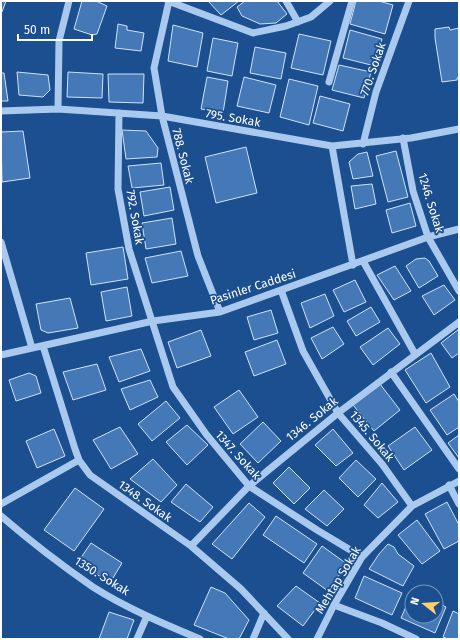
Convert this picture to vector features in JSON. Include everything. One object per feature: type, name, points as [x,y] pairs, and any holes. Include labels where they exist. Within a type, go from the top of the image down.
[{"type":"street","points":[[58,108],[59,41],[69,1]]},
{"type":"street","points":[[168,1],[253,33],[286,26],[311,17],[330,1]]},
{"type":"street","name":"788. Sokak","points":[[168,1],[154,68],[162,116],[198,256],[220,312]]},
{"type":"street","points":[[286,1],[298,22]]},
{"type":"street","points":[[329,82],[352,1]]},
{"type":"street","name":"770. Sokak","points":[[363,144],[376,92],[409,1]]},
{"type":"street","name":"795. Sokak","points":[[1,111],[58,108],[162,116],[332,146],[411,138],[459,129]]},
{"type":"street","name":"792. Sokak","points":[[119,113],[118,189],[129,250],[153,321]]},
{"type":"street","name":"1246. Sokak","points":[[403,138],[414,191],[428,237],[459,291]]},
{"type":"street","points":[[332,146],[353,265]]},
{"type":"street","name":"Pasinler Caddesi","points":[[1,355],[153,321],[220,312],[428,237],[459,229]]},
{"type":"street","points":[[1,242],[32,348]]},
{"type":"street","points":[[363,261],[416,354]]},
{"type":"street","name":"1345. Sokak","points":[[282,290],[304,351],[338,413],[382,464],[412,506]]},
{"type":"street","name":"1347. Sokak","points":[[153,321],[173,387],[206,434],[248,486],[362,557]]},
{"type":"street","name":"1346. Sokak","points":[[191,546],[248,486],[338,413],[459,322]]},
{"type":"street","name":"1348. Sokak","points":[[42,346],[79,460],[90,475],[191,546],[241,589],[288,639]]},
{"type":"street","points":[[391,372],[459,469]]},
{"type":"street","points":[[1,504],[79,460]]},
{"type":"street","name":"Mehtap Sokak","points":[[317,639],[334,605],[362,557],[412,506],[459,481]]},
{"type":"street","points":[[449,486],[459,504]]},
{"type":"street","name":"1350. Sokak","points":[[1,516],[27,538],[94,587],[147,616],[200,639]]},
{"type":"street","points":[[334,605],[382,623],[416,639]]},
{"type":"street","points":[[252,639],[264,613]]},
{"type":"street","points":[[137,639],[147,616]]},
{"type":"building","points":[[1,1],[6,1],[2,12],[1,12]]},
{"type":"building","points":[[82,1],[96,1],[107,6],[97,34],[92,35],[74,29]]},
{"type":"building","points":[[208,1],[239,1],[221,15]]},
{"type":"building","points":[[245,1],[277,1],[287,14],[276,23],[260,24],[242,16],[237,7]]},
{"type":"building","points":[[356,1],[379,1],[393,5],[385,34],[350,24]]},
{"type":"building","points":[[118,24],[127,26],[127,30],[144,33],[141,51],[115,48]]},
{"type":"building","points":[[173,25],[203,33],[197,67],[168,61]]},
{"type":"building","points":[[449,27],[450,30],[459,28],[459,77],[457,80],[442,82],[435,29]]},
{"type":"building","points":[[350,30],[382,39],[375,66],[343,58]]},
{"type":"building","points":[[299,34],[331,41],[323,75],[291,68]]},
{"type":"building","points":[[213,38],[238,43],[232,76],[207,71]]},
{"type":"building","points":[[255,47],[286,53],[281,79],[250,73]]},
{"type":"building","points":[[339,65],[371,72],[364,98],[332,90]]},
{"type":"building","points":[[17,72],[48,75],[50,90],[43,97],[19,95]]},
{"type":"building","points":[[68,72],[103,74],[102,98],[67,97]]},
{"type":"building","points":[[1,73],[4,73],[8,101],[1,101]]},
{"type":"building","points":[[108,74],[144,74],[143,103],[109,102]]},
{"type":"building","points":[[207,77],[228,81],[223,113],[201,109]]},
{"type":"building","points":[[244,77],[276,85],[269,113],[237,106]]},
{"type":"building","points":[[289,79],[318,86],[309,125],[280,117]]},
{"type":"building","points":[[320,96],[350,104],[343,131],[313,123]]},
{"type":"building","points":[[122,130],[146,131],[158,148],[157,157],[126,159]]},
{"type":"building","points":[[23,131],[30,178],[2,182],[1,132]]},
{"type":"building","points":[[246,147],[257,193],[216,203],[205,157]]},
{"type":"building","points":[[396,151],[408,197],[388,202],[376,156]]},
{"type":"building","points":[[367,152],[373,176],[353,179],[349,162],[358,154]]},
{"type":"building","points":[[161,163],[164,185],[132,188],[128,166]]},
{"type":"building","points":[[372,184],[376,204],[355,209],[351,186]]},
{"type":"building","points":[[170,187],[174,210],[144,216],[140,192]]},
{"type":"building","points":[[410,203],[416,226],[392,233],[386,210]]},
{"type":"building","points":[[172,218],[176,244],[146,249],[142,223]]},
{"type":"building","points":[[123,247],[128,279],[91,285],[86,253]]},
{"type":"building","points":[[181,251],[188,276],[152,283],[145,258]]},
{"type":"building","points":[[425,258],[429,261],[438,276],[419,288],[406,266],[416,259]]},
{"type":"building","points":[[395,266],[411,291],[394,300],[377,275]]},
{"type":"building","points":[[355,280],[366,302],[344,312],[333,290]]},
{"type":"building","points":[[444,285],[455,300],[434,315],[422,296]]},
{"type":"building","points":[[127,287],[132,316],[106,321],[101,292]]},
{"type":"building","points":[[325,294],[334,316],[310,328],[301,303]]},
{"type":"building","points":[[70,298],[78,328],[48,333],[41,330],[36,304]]},
{"type":"building","points":[[371,307],[380,322],[356,336],[347,321]]},
{"type":"building","points":[[271,310],[278,333],[254,340],[247,317]]},
{"type":"building","points":[[333,327],[344,344],[322,359],[311,338]]},
{"type":"building","points":[[388,328],[400,344],[373,365],[360,347]]},
{"type":"building","points":[[459,329],[459,353],[452,358],[441,343]]},
{"type":"building","points":[[201,330],[211,356],[177,368],[168,342]]},
{"type":"building","points":[[277,340],[286,364],[254,376],[245,352]]},
{"type":"building","points":[[141,349],[150,371],[119,382],[109,357]]},
{"type":"building","points":[[431,353],[450,387],[426,403],[405,370]]},
{"type":"building","points":[[97,364],[106,390],[73,400],[63,372]]},
{"type":"building","points":[[29,373],[36,376],[41,393],[16,401],[9,380]]},
{"type":"building","points":[[150,380],[158,397],[130,410],[121,389]]},
{"type":"building","points":[[380,384],[400,410],[374,431],[353,405]]},
{"type":"building","points":[[239,390],[258,417],[233,434],[214,407]]},
{"type":"building","points":[[454,394],[459,402],[459,427],[447,435],[430,410]]},
{"type":"building","points":[[166,401],[180,418],[152,441],[138,424]]},
{"type":"building","points":[[263,422],[281,441],[258,463],[240,444]]},
{"type":"building","points":[[187,425],[208,445],[187,465],[166,442]]},
{"type":"building","points":[[120,427],[138,454],[111,469],[93,440]]},
{"type":"building","points":[[415,427],[432,450],[404,470],[388,446]]},
{"type":"building","points":[[54,429],[65,456],[37,468],[26,441]]},
{"type":"building","points":[[333,429],[353,453],[336,466],[315,445]]},
{"type":"building","points":[[459,435],[459,458],[448,443]]},
{"type":"building","points":[[153,459],[177,485],[161,502],[130,479]]},
{"type":"building","points":[[356,460],[376,479],[358,497],[339,478]]},
{"type":"building","points":[[289,467],[310,488],[294,504],[273,483]]},
{"type":"building","points":[[382,483],[398,502],[378,518],[364,505]]},
{"type":"building","points":[[186,484],[213,507],[200,522],[171,502]]},
{"type":"building","points":[[75,488],[104,509],[74,551],[44,530]]},
{"type":"building","points":[[324,490],[344,509],[327,526],[305,509]]},
{"type":"building","points":[[447,502],[459,525],[459,541],[444,549],[425,514]]},
{"type":"building","points":[[249,503],[265,517],[232,559],[212,544]]},
{"type":"building","points":[[276,516],[317,544],[304,563],[263,535]]},
{"type":"building","points":[[417,520],[440,551],[422,564],[398,535]]},
{"type":"building","points":[[91,543],[122,563],[110,583],[78,562]]},
{"type":"building","points":[[388,544],[394,547],[398,554],[414,566],[403,586],[369,569]]},
{"type":"building","points":[[322,546],[347,564],[328,591],[303,573]]},
{"type":"building","points":[[364,576],[402,593],[392,615],[355,598]]},
{"type":"building","points":[[296,586],[320,603],[303,626],[277,606]]},
{"type":"building","points":[[211,587],[225,593],[249,620],[239,639],[229,639],[194,625]]},
{"type":"building","points":[[404,611],[404,619],[401,618]]},
{"type":"building","points":[[453,611],[459,614],[459,639],[448,639],[443,637]]},
{"type":"building","points":[[109,612],[134,620],[127,639],[99,639]]},
{"type":"building","points":[[415,624],[439,624],[435,633]]}]
